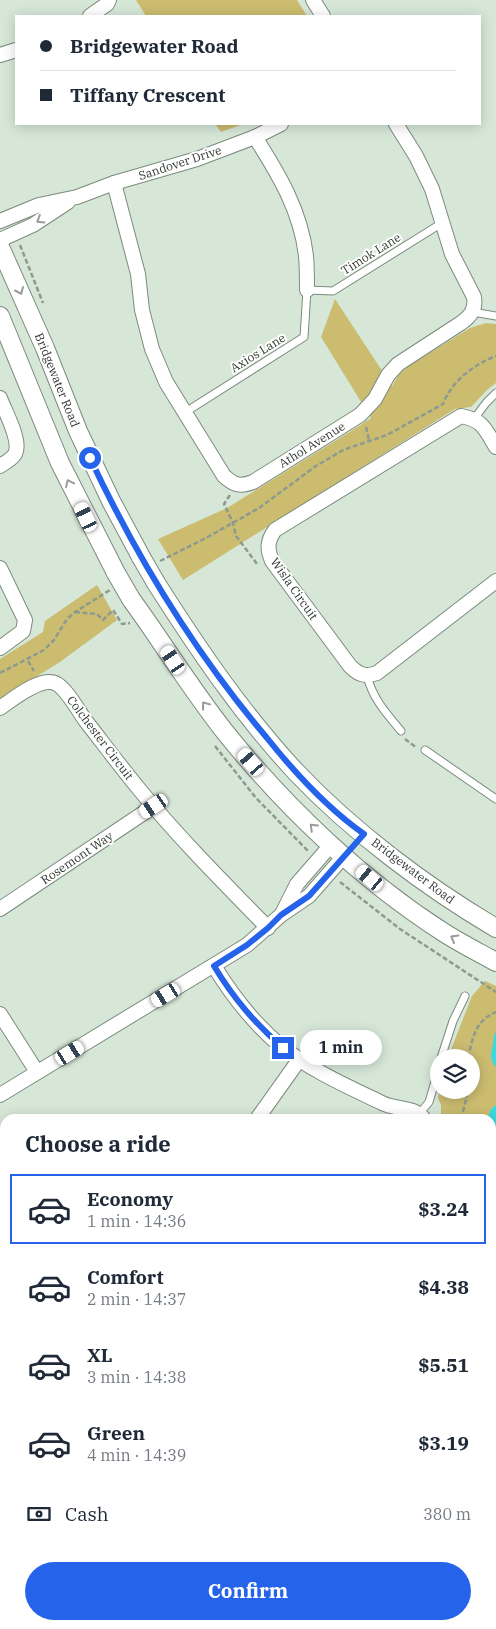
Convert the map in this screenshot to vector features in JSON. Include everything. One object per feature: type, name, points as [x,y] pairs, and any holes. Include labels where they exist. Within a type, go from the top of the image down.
[{"type":"street","points":[[91,15],[110,0]]},
{"type":"street","points":[[313,0],[322,15]]},
{"type":"street","points":[[0,55],[15,50]]},
{"type":"street","name":"Sandover Drive","points":[[0,221],[40,205],[77,197],[197,159],[254,137],[279,125]]},
{"type":"street","points":[[397,125],[416,156],[432,189],[452,254],[474,297],[473,312]]},
{"type":"street","points":[[254,137],[277,172],[290,198],[299,224],[306,254],[307,290]]},
{"type":"street","points":[[114,184],[138,274],[142,310],[152,349],[166,382],[184,413],[224,476],[231,483],[238,485]]},
{"type":"street","name":"Sandover Drive","points":[[0,240],[33,225],[77,197]]},
{"type":"street","name":"Bridgewater Road","points":[[0,246],[45,348],[78,430],[111,501],[148,561],[156,583],[202,653],[253,722],[296,772],[356,829],[463,909],[496,928]]},
{"type":"street","name":"Athol Avenue","points":[[238,485],[244,486],[253,482],[360,415],[375,399],[388,375],[398,364],[461,323],[473,312]]},
{"type":"street","points":[[0,316],[60,463],[114,581],[131,599],[181,674],[226,733],[276,791],[337,850],[383,888],[443,932],[496,962]]},
{"type":"street","points":[[0,398],[15,435],[17,446],[15,455],[0,466]]},
{"type":"street","name":"Wisla Circuit","points":[[367,676],[358,674],[350,666],[272,561],[268,551],[269,539],[275,530],[452,421],[461,416],[474,418]]},
{"type":"street","points":[[474,418],[482,426],[496,447]]},
{"type":"street","points":[[0,568],[25,620],[23,631],[0,648]]},
{"type":"street","points":[[367,676],[377,673],[496,581]]},
{"type":"street","name":"Colchester Circuit","points":[[0,708],[46,681],[57,684],[154,806],[198,857],[268,928]]},
{"type":"street","name":"Rosemont Way","points":[[0,909],[154,806]]},
{"type":"street","points":[[0,1096],[247,945],[281,915],[309,896],[337,850],[356,829]]},
{"type":"street","points":[[214,966],[241,1007],[283,1048],[300,1060],[386,1106],[415,1114]]},
{"type":"street","points":[[0,1014],[37,1072]]},
{"type":"street","points":[[261,1114],[300,1060]]},
{"type":"lane","name":"Timok Lane","points":[[307,290],[333,291],[442,223]]},
{"type":"lane","name":"Axios Lane","points":[[184,413],[304,337],[307,290]]},
{"type":"lane","points":[[473,312],[496,316]]},
{"type":"lane","points":[[474,418],[496,393]]},
{"type":"lane","points":[[367,676],[370,689],[401,731]]},
{"type":"lane","points":[[425,750],[496,799]]},
{"type":"lane","points":[[444,1049],[453,1021],[465,996]]},
{"type":"lane","points":[[423,1114],[430,1099]]},
{"type":"path","points":[[148,561],[234,523],[259,508],[316,466],[343,450],[387,435],[442,404],[446,394],[458,380],[471,369],[496,356]]},
{"type":"path","points":[[238,485],[224,504],[234,523],[236,536],[257,564],[272,561]]},
{"type":"path","points":[[0,673],[44,650],[54,640],[67,619],[74,612],[114,581]]},
{"type":"path","points":[[74,612],[97,614],[103,620],[113,610],[122,624],[131,623]]},
{"type":"path","points":[[401,731],[402,737],[419,750],[425,750]]},
{"type":"path","points":[[471,1049],[476,1030],[482,1019],[496,1012]]},
{"type":"path","points":[[462,1114],[466,1099]]},
{"type":"shaded area","points":[[136,0],[297,0],[306,15],[145,15]]},
{"type":"shaded area","points":[[216,125],[240,125],[221,132]]},
{"type":"shaded area","points":[[335,299],[392,386],[399,374],[410,365],[470,328],[486,323],[496,324],[496,383],[471,407],[455,409],[183,580],[158,539],[227,508],[371,418],[321,337]]},
{"type":"shaded area","points":[[97,585],[117,620],[60,662],[0,699],[0,659],[43,632],[45,621]]},
{"type":"shaded area","points":[[485,981],[496,986],[496,1114],[441,1114],[441,1105],[438,1099],[480,1099],[480,1049],[451,1049],[472,996]]},
{"type":"water","points":[[496,1032],[496,1067],[491,1056]]},
{"type":"water","points":[[496,1105],[496,1114],[489,1114]]},
{"type":"route","points":[[90,458],[131,540],[156,583],[230,693],[296,772],[349,824],[364,834],[309,896],[281,915],[247,945],[214,966],[241,1007],[283,1048]]}]
